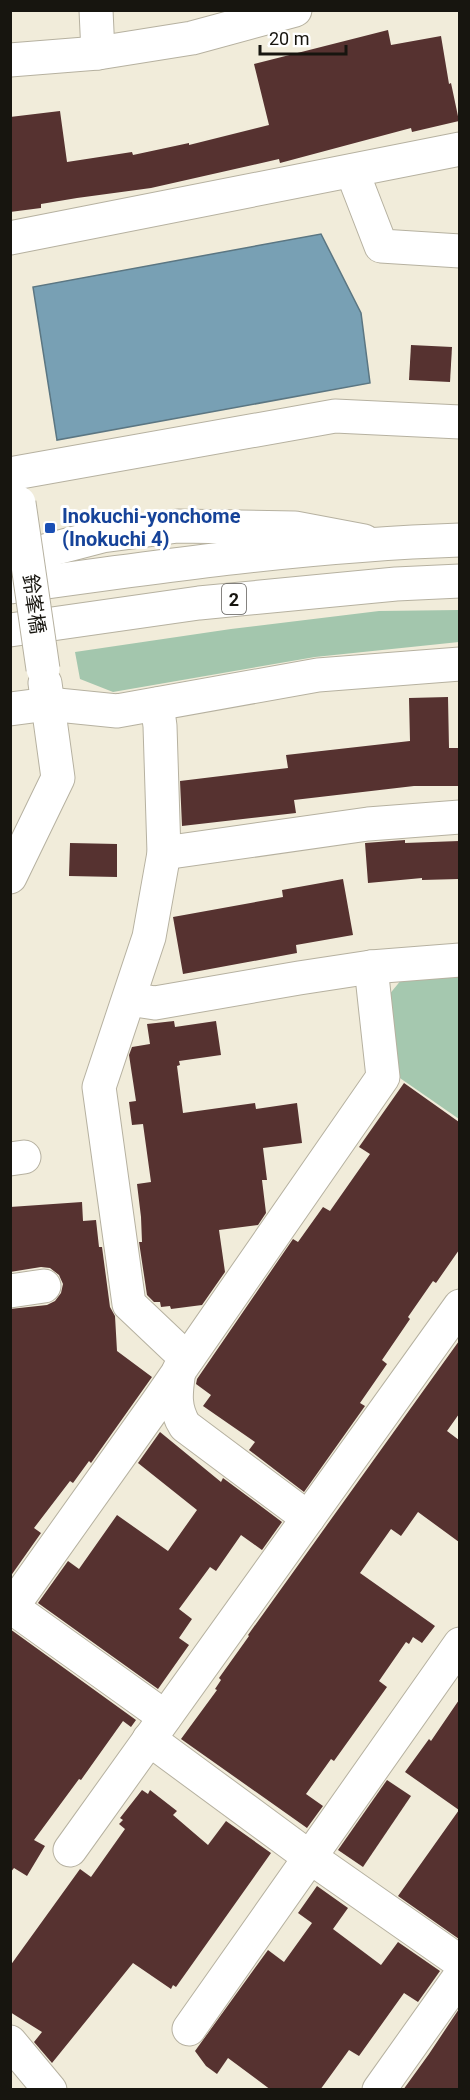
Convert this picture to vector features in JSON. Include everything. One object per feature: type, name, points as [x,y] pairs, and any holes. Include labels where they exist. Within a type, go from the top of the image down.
[{"type":"main road","points":[[96,10],[98,53]]},
{"type":"main road","points":[[10,60],[98,53],[192,38],[296,10]]},
{"type":"main road","points":[[10,238],[459,149]]},
{"type":"main road","points":[[352,171],[381,246],[459,251]]},
{"type":"main road","points":[[14,479],[335,416],[459,422]]},
{"type":"main road","name":"鈴峯橋","points":[[10,877],[58,778],[14,479]]},
{"type":"main road","points":[[10,560],[102,536],[178,526],[296,528],[380,544]]},
{"type":"main road","name":"2","points":[[10,587],[207,560],[380,544],[459,540]]},
{"type":"main road","name":"2","points":[[10,630],[200,603],[396,584],[459,581]]},
{"type":"main road","points":[[10,709],[48,704],[117,711],[318,675],[459,664]]},
{"type":"main road","points":[[157,704],[160,726],[164,853],[150,937],[99,1088],[129,1304],[183,1364]]},
{"type":"main road","points":[[164,853],[368,824],[459,817]]},
{"type":"main road","points":[[129,999],[155,1003],[371,967],[459,960]]},
{"type":"main road","points":[[371,967],[383,1077],[11,1607],[310,1856],[459,1962]]},
{"type":"main road","points":[[10,1291],[44,1286]]},
{"type":"main road","points":[[70,1850],[459,1306]]},
{"type":"main road","points":[[183,1364],[176,1407],[185,1426],[308,1518]]},
{"type":"main road","points":[[189,2029],[459,1644]]},
{"type":"main road","points":[[379,2090],[459,1976]]},
{"type":"main road","points":[[10,2042],[50,2090]]},
{"type":"green space","points":[[459,610],[459,642],[315,657],[113,692],[80,679],[75,652],[231,629],[379,611]]},
{"type":"green space","points":[[459,974],[459,1119],[397,1076],[388,996],[402,979]]},
{"type":"water","points":[[321,234],[361,313],[370,383],[57,440],[33,287]]},
{"type":"building","points":[[388,30],[391,45],[441,36],[449,84],[451,83],[459,121],[412,132],[411,128],[280,163],[279,159],[151,188],[41,204],[41,208],[10,212],[10,117],[60,111],[67,162],[132,152],[133,155],[189,143],[189,145],[269,125],[254,64]]},
{"type":"building","points":[[411,345],[452,347],[450,382],[409,380]]},
{"type":"building","points":[[448,697],[449,748],[459,748],[459,786],[414,786],[294,800],[296,813],[182,826],[180,781],[288,768],[286,755],[410,741],[409,698]]},
{"type":"building","points":[[405,840],[405,843],[459,841],[459,879],[422,880],[422,878],[368,883],[365,843]]},
{"type":"building","points":[[70,843],[117,844],[117,877],[69,876]]},
{"type":"building","points":[[343,879],[353,935],[296,945],[297,953],[183,974],[173,917],[283,897],[282,890]]},
{"type":"building","points":[[174,1021],[175,1027],[216,1021],[221,1055],[179,1061],[180,1065],[177,1066],[183,1113],[255,1103],[256,1109],[297,1103],[302,1143],[263,1148],[267,1180],[262,1180],[266,1213],[258,1225],[219,1230],[225,1272],[202,1305],[171,1309],[170,1306],[161,1307],[160,1302],[154,1302],[147,1295],[139,1242],[142,1242],[137,1184],[151,1182],[143,1124],[132,1125],[129,1102],[136,1101],[129,1055],[132,1047],[150,1044],[147,1024]]},
{"type":"building","points":[[404,1083],[459,1122],[459,1250],[436,1283],[433,1281],[408,1317],[410,1319],[382,1360],[387,1364],[360,1403],[365,1406],[304,1492],[249,1450],[255,1442],[203,1406],[211,1395],[196,1384],[197,1379],[293,1239],[298,1242],[323,1207],[330,1211],[370,1154],[359,1147]]},
{"type":"building","points":[[82,1202],[83,1221],[96,1220],[110,1307],[115,1316],[117,1351],[152,1377],[91,1463],[89,1461],[73,1483],[70,1481],[34,1528],[41,1533],[10,1577],[10,1309],[47,1305],[55,1301],[61,1293],[63,1284],[59,1275],[50,1268],[41,1267],[10,1272],[10,1207]]},
{"type":"building","points":[[459,1341],[459,1414],[447,1431],[459,1440],[459,1542],[418,1512],[401,1536],[391,1529],[360,1573],[435,1626],[422,1643],[413,1637],[409,1644],[406,1642],[379,1681],[387,1687],[334,1761],[331,1759],[306,1794],[323,1806],[307,1828],[181,1739],[217,1690],[215,1689],[221,1680],[219,1678],[248,1635]]},
{"type":"building","points":[[160,1432],[221,1482],[223,1478],[282,1522],[262,1550],[241,1535],[216,1571],[210,1567],[179,1609],[192,1619],[179,1638],[189,1645],[158,1689],[38,1603],[68,1561],[79,1569],[117,1515],[168,1551],[197,1510],[138,1463]]},
{"type":"building","points":[[10,1629],[136,1720],[131,1727],[123,1721],[34,1840],[45,1846],[27,1876],[14,1868],[10,1873]]},
{"type":"building","points":[[459,1700],[459,1810],[405,1772],[429,1739],[431,1741]]},
{"type":"building","points":[[387,1780],[411,1796],[363,1867],[338,1850]]},
{"type":"building","points":[[142,1790],[148,1794],[150,1790],[177,1811],[173,1815],[208,1845],[226,1821],[271,1853],[176,1987],[173,1985],[171,1989],[133,1963],[52,2063],[34,2042],[42,2032],[10,2012],[10,1966],[80,1869],[91,1877],[125,1829],[119,1824],[123,1820],[120,1818]]},
{"type":"building","points":[[459,1810],[459,1939],[398,1896]]},
{"type":"building","points":[[317,1886],[348,1908],[333,1929],[381,1965],[398,1942],[440,1971],[418,2002],[404,1993],[359,2056],[349,2050],[320,2090],[271,2090],[228,2058],[217,2074],[206,2066],[195,2051],[268,1950],[284,1962],[312,1923],[298,1913]]},
{"type":"building","points":[[459,2009],[459,2090],[403,2090],[429,2054]]},
{"type":"place","name":"Inokuchi-yonchome (Inokuchi 4)","points":[[50,528]]}]
